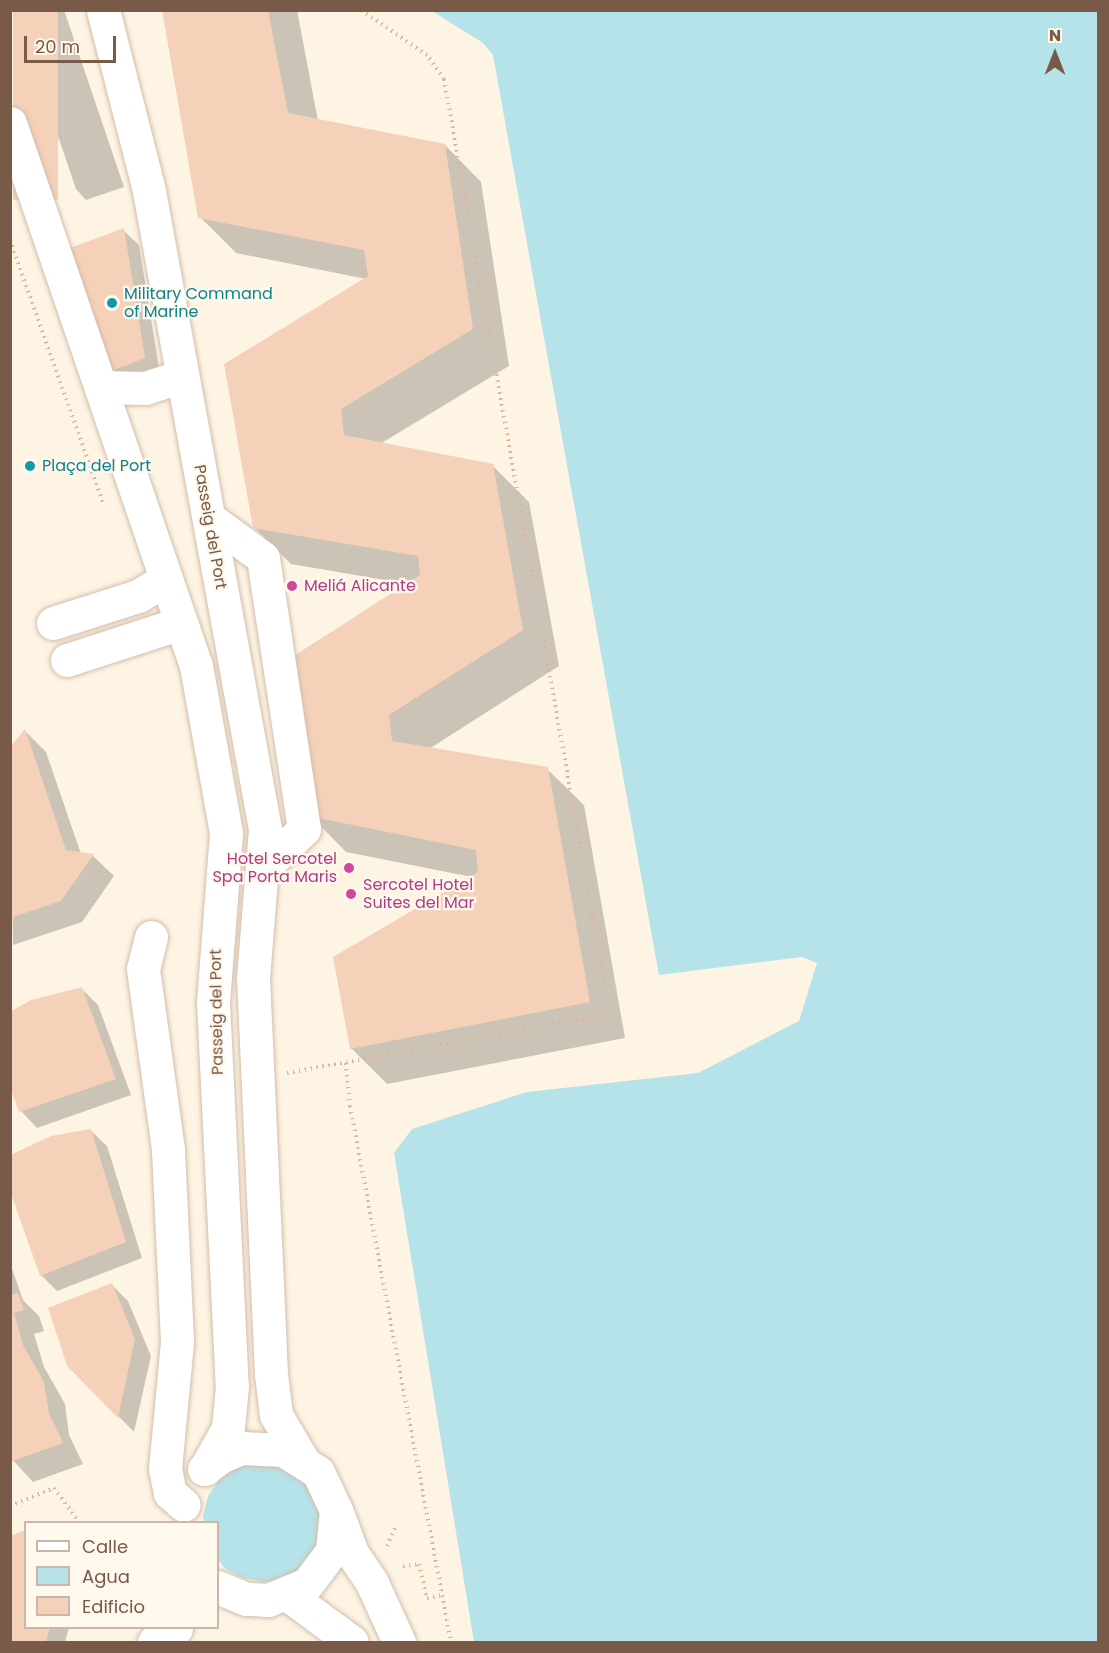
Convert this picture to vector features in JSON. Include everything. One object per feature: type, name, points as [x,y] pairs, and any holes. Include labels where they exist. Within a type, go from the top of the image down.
[{"type":"lane","name":"Passeig del Port","points":[[103,10],[149,192],[265,829],[265,866],[253,977],[256,1076],[276,1415],[302,1459],[318,1472],[336,1510],[352,1553],[372,1583],[399,1642]]},
{"type":"lane","name":"Passeig del Port","points":[[10,123],[196,666],[226,833],[213,1002],[232,1386],[228,1428],[205,1469],[184,1514]]},
{"type":"lane","points":[[101,387],[145,388],[182,376]]},
{"type":"lane","points":[[209,518],[263,558],[304,829],[265,866]]},
{"type":"lane","points":[[53,623],[138,596],[166,579]]},
{"type":"lane","points":[[67,660],[181,623]]},
{"type":"lane","points":[[151,937],[142,969],[168,1150],[177,1342],[165,1468],[170,1493],[184,1514]]},
{"type":"lane","points":[[205,1469],[242,1448],[263,1446],[302,1459]]},
{"type":"lane","points":[[227,1598],[288,1595],[306,1584],[332,1551],[336,1510]]},
{"type":"lane","points":[[288,1595],[352,1642]]},
{"type":"path","points":[[256,1076],[346,1063],[610,1014],[444,80],[427,55],[361,10]]},
{"type":"path","points":[[10,240],[104,505]]},
{"type":"path","points":[[346,1063],[350,1106],[450,1642]]},
{"type":"path","points":[[10,1506],[54,1488],[78,1521]]},
{"type":"path","points":[[403,1566],[419,1564],[427,1598],[442,1595]]},
{"type":"water","points":[[432,11],[1098,11],[1098,1642],[474,1642],[394,1153],[412,1129],[527,1092],[698,1073],[799,1021],[817,963],[802,957],[659,975],[493,55],[483,43]]},
{"type":"water","points":[[254,1462],[293,1468],[320,1497],[322,1537],[300,1570],[282,1579],[263,1582],[243,1578],[226,1569],[219,1561],[219,1521],[204,1521],[203,1516],[208,1496],[219,1480],[235,1468]]},
{"type":"building","points":[[13,10],[58,10],[58,200],[13,200]]},
{"type":"building","points":[[162,10],[268,10],[288,113],[445,144],[473,329],[341,409],[344,435],[493,464],[523,630],[389,715],[392,741],[548,767],[590,1002],[350,1049],[333,957],[478,872],[476,850],[308,816],[281,664],[420,575],[418,556],[253,528],[224,364],[368,276],[364,250],[198,218]]},
{"type":"building","name":"Military Command of Marine","points":[[124,228],[145,358],[112,371],[70,248]]},
{"type":"building","points":[[25,729],[66,850],[94,854],[61,901],[10,918],[10,747]]},
{"type":"building","points":[[82,987],[116,1079],[19,1112],[10,1087],[10,1012],[31,1000]]},
{"type":"building","points":[[91,1129],[126,1242],[40,1276],[10,1191],[10,1155],[51,1136]]},
{"type":"building","points":[[112,1283],[135,1339],[118,1418],[67,1366],[48,1308]]},
{"type":"building","points":[[18,1293],[24,1310],[14,1313],[23,1345],[44,1382],[49,1413],[63,1443],[10,1462],[10,1295]]},
{"type":"building","points":[[24,1531],[24,1629],[50,1629],[46,1642],[10,1642],[10,1536]]},
{"type":"place","name":"Military Command of Marine","points":[[112,303]]},
{"type":"place","name":"Plaça del Port","points":[[30,466]]},
{"type":"place","name":"Meliá Alicante","points":[[292,586]]},
{"type":"place","name":"Hotel Sercotel Spa Porta Maris","points":[[349,868]]},
{"type":"place","name":"Sercotel Hotel Suites del Mar","points":[[351,894]]}]
